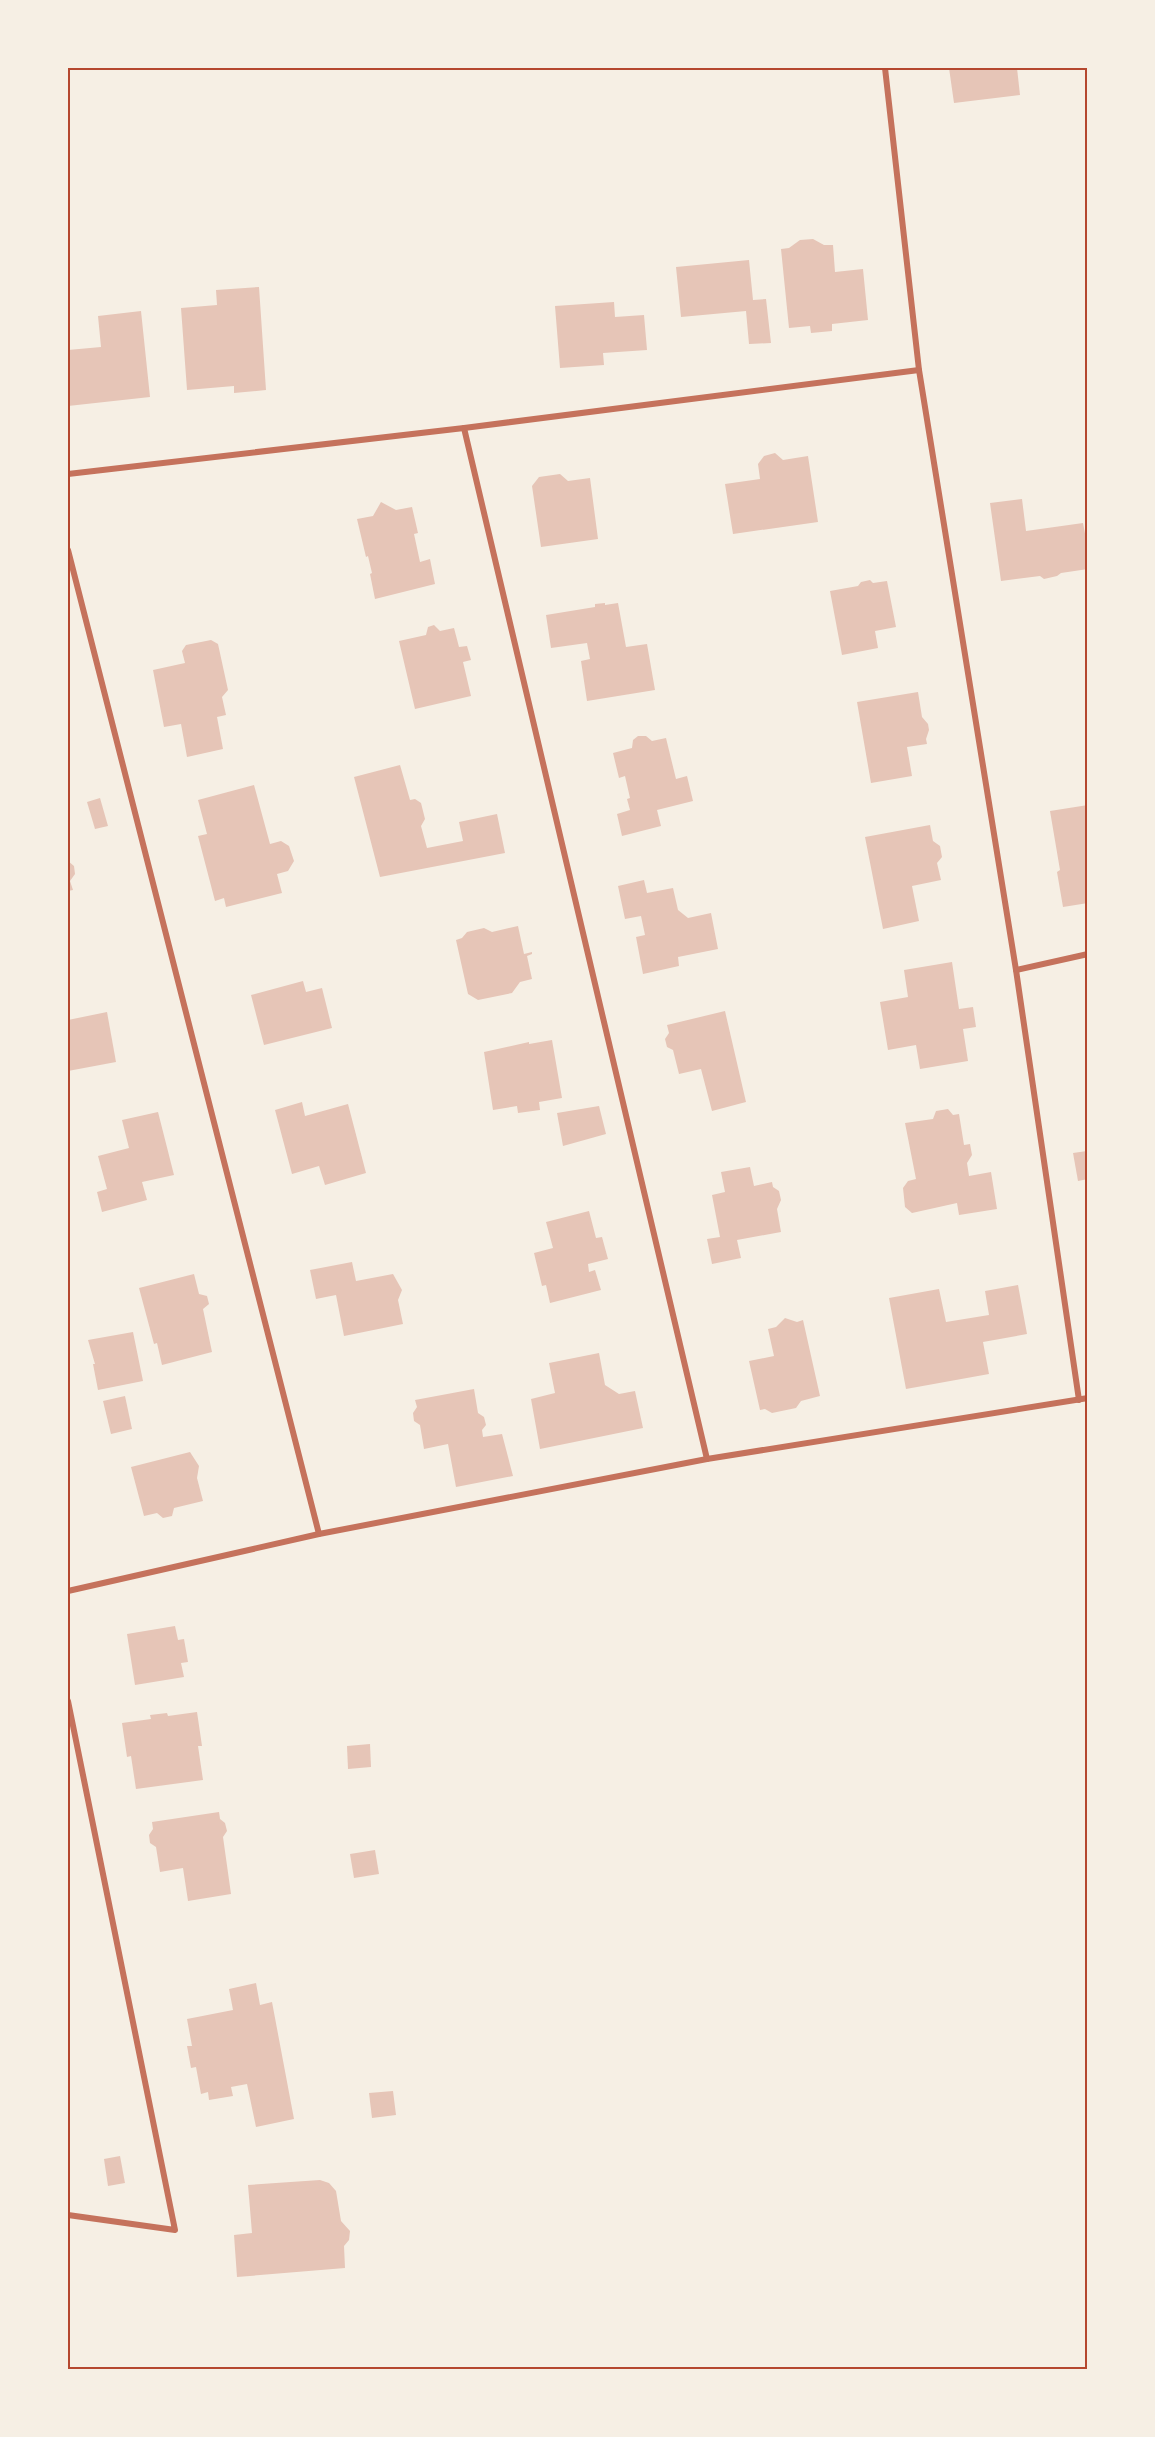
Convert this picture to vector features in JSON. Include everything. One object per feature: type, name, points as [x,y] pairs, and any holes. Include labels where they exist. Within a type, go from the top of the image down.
[{"type":"street","points":[[885,68],[919,370],[1016,970],[1079,1400]]},
{"type":"street","points":[[68,474],[464,428],[919,370]]},
{"type":"street","points":[[464,428],[707,1459]]},
{"type":"street","points":[[68,550],[319,1534]]},
{"type":"street","points":[[1016,970],[1088,954]]},
{"type":"street","points":[[68,1591],[319,1534],[707,1459],[1088,1398]]},
{"type":"street","points":[[68,1701],[175,2230],[68,2215]]},
{"type":"building","points":[[949,68],[1017,68],[1020,95],[954,103]]},
{"type":"building","points":[[813,239],[824,245],[833,245],[835,272],[863,269],[868,320],[832,324],[832,331],[811,333],[810,326],[789,328],[781,249],[789,248],[800,240]]},
{"type":"building","points":[[749,260],[753,300],[766,299],[771,343],[749,344],[746,311],[681,317],[676,267]]},
{"type":"building","points":[[259,287],[266,390],[234,393],[234,386],[187,390],[181,308],[217,305],[216,290]]},
{"type":"building","points":[[614,302],[615,317],[644,315],[647,350],[603,353],[604,365],[560,368],[555,306]]},
{"type":"building","points":[[141,311],[150,397],[68,406],[68,350],[101,347],[98,316]]},
{"type":"building","points":[[775,453],[783,460],[808,456],[818,522],[733,534],[725,484],[760,479],[758,464],[764,456]]},
{"type":"building","points":[[560,474],[568,481],[590,478],[598,539],[541,547],[532,486],[539,477]]},
{"type":"building","points":[[1022,499],[1026,531],[1083,523],[1088,549],[1088,569],[1061,573],[1044,579],[1040,576],[1001,581],[990,503]]},
{"type":"building","points":[[381,502],[396,510],[412,507],[418,533],[414,534],[420,562],[430,559],[435,584],[375,599],[370,574],[372,573],[357,519],[373,516]]},
{"type":"building","points":[[870,580],[873,583],[887,581],[896,627],[875,631],[878,648],[842,655],[830,591],[858,586],[861,582]]},
{"type":"building","points":[[605,603],[605,605],[618,603],[626,647],[647,644],[655,690],[587,701],[581,661],[590,659],[587,643],[551,648],[546,615],[595,607],[595,604]]},
{"type":"building","points":[[434,625],[440,631],[454,628],[459,647],[467,646],[471,660],[463,662],[471,696],[415,709],[399,641],[426,635],[428,627]]},
{"type":"building","points":[[211,640],[218,644],[228,690],[222,697],[226,715],[217,717],[223,749],[187,757],[181,724],[164,727],[153,670],[185,663],[182,651],[186,645]]},
{"type":"building","points":[[918,692],[922,717],[928,724],[929,730],[927,744],[907,747],[912,776],[871,783],[857,702]]},
{"type":"building","points":[[638,736],[646,736],[652,741],[666,738],[676,779],[687,776],[693,801],[657,810],[661,826],[622,836],[617,814],[630,810],[627,799],[630,798],[625,776],[619,778],[613,753],[632,748],[633,740]]},
{"type":"building","points":[[400,765],[410,800],[415,799],[421,803],[425,819],[421,826],[427,848],[463,841],[459,822],[497,814],[505,853],[380,877],[354,777]]},
{"type":"building","points":[[254,785],[270,844],[281,841],[289,846],[294,861],[288,871],[277,874],[282,893],[226,907],[224,898],[215,901],[198,836],[207,834],[198,800]]},
{"type":"building","points":[[100,798],[108,826],[95,829],[87,802]]},
{"type":"building","points":[[1088,805],[1088,903],[1063,907],[1057,872],[1060,870],[1050,811]]},
{"type":"building","points":[[930,825],[933,841],[940,846],[942,857],[937,863],[941,880],[912,886],[919,921],[883,929],[865,837]]},
{"type":"building","points":[[68,861],[74,866],[75,874],[70,881],[73,890],[68,891]]},
{"type":"building","points":[[644,880],[647,893],[673,888],[678,910],[688,918],[711,913],[718,949],[678,957],[679,966],[643,974],[636,937],[645,935],[641,916],[625,919],[618,886]]},
{"type":"building","points":[[518,926],[524,954],[532,952],[527,956],[532,979],[520,982],[512,993],[478,1000],[468,994],[456,940],[462,938],[467,932],[484,928],[492,932]]},
{"type":"building","points":[[952,962],[959,1009],[973,1007],[976,1027],[963,1029],[968,1061],[920,1069],[916,1045],[888,1050],[880,1002],[908,997],[904,970]]},
{"type":"building","points":[[303,981],[306,992],[322,988],[332,1028],[264,1045],[251,995]]},
{"type":"building","points":[[725,1011],[746,1102],[712,1111],[701,1069],[679,1074],[673,1050],[667,1047],[665,1039],[669,1033],[667,1025]]},
{"type":"building","points":[[107,1012],[116,1062],[68,1071],[68,1020]]},
{"type":"building","points":[[552,1040],[562,1098],[539,1102],[540,1110],[518,1113],[517,1106],[493,1110],[484,1052],[529,1042],[529,1044]]},
{"type":"building","points":[[302,1102],[305,1116],[348,1104],[366,1173],[325,1185],[319,1166],[292,1174],[275,1110]]},
{"type":"building","points":[[599,1106],[606,1134],[563,1146],[557,1113]]},
{"type":"building","points":[[948,1109],[953,1115],[959,1114],[964,1145],[970,1144],[972,1155],[967,1163],[969,1176],[991,1172],[997,1209],[959,1215],[957,1203],[912,1213],[905,1207],[903,1188],[908,1181],[916,1179],[905,1123],[933,1119],[936,1111]]},
{"type":"building","points":[[158,1112],[174,1175],[142,1182],[147,1200],[102,1212],[97,1192],[107,1189],[98,1156],[129,1148],[122,1120]]},
{"type":"building","points":[[1087,1151],[1088,1179],[1078,1181],[1073,1153]]},
{"type":"building","points":[[750,1167],[754,1186],[772,1182],[773,1187],[779,1191],[781,1200],[777,1209],[781,1232],[737,1240],[741,1258],[712,1264],[707,1239],[720,1237],[712,1195],[725,1192],[721,1172]]},
{"type":"building","points":[[589,1211],[596,1238],[602,1237],[608,1259],[588,1264],[589,1272],[595,1270],[601,1290],[550,1303],[546,1285],[542,1286],[534,1253],[553,1248],[546,1222]]},
{"type":"building","points":[[352,1262],[356,1281],[393,1274],[402,1290],[398,1300],[403,1324],[344,1336],[336,1295],[316,1299],[310,1270]]},
{"type":"building","points":[[194,1274],[199,1294],[207,1296],[209,1304],[203,1309],[212,1352],[162,1365],[139,1288]]},
{"type":"building","points":[[1018,1285],[1027,1334],[983,1342],[989,1374],[906,1389],[889,1298],[939,1289],[946,1322],[989,1315],[985,1291]]},
{"type":"building","points":[[785,1318],[797,1322],[803,1320],[820,1396],[801,1401],[796,1408],[772,1413],[765,1409],[760,1410],[749,1361],[774,1356],[768,1329],[776,1327]]},
{"type":"building","points":[[133,1332],[143,1381],[98,1390],[93,1364],[95,1364],[88,1340]]},
{"type":"building","points":[[599,1353],[605,1385],[619,1394],[635,1391],[643,1428],[540,1449],[531,1399],[555,1393],[549,1363]]},
{"type":"building","points":[[474,1389],[478,1413],[484,1417],[486,1425],[482,1430],[483,1437],[502,1434],[513,1476],[456,1487],[448,1444],[424,1449],[420,1425],[414,1421],[413,1413],[417,1407],[415,1400]]},
{"type":"building","points":[[125,1396],[132,1429],[111,1434],[103,1401]]},
{"type":"building","points":[[190,1452],[199,1466],[197,1478],[203,1501],[174,1508],[172,1516],[163,1518],[157,1513],[144,1516],[131,1467]]},
{"type":"building","points":[[175,1626],[178,1640],[184,1639],[188,1662],[181,1663],[184,1677],[135,1685],[127,1634]]},
{"type":"building","points":[[197,1712],[202,1746],[198,1746],[203,1780],[136,1789],[131,1756],[127,1757],[122,1723],[151,1719],[150,1715],[167,1713],[168,1716]]},
{"type":"building","points":[[370,1744],[371,1767],[348,1769],[347,1746]]},
{"type":"building","points":[[219,1812],[227,1831],[223,1837],[231,1894],[188,1901],[183,1868],[160,1872],[156,1847],[150,1843],[152,1822]]},
{"type":"building","points":[[375,1850],[379,1874],[354,1878],[350,1854]]},
{"type":"building","points":[[256,1983],[260,2005],[272,2002],[294,2119],[256,2127],[247,2084],[231,2087],[233,2096],[209,2100],[208,2092],[201,2094],[196,2067],[191,2068],[187,2046],[192,2046],[187,2019],[233,2010],[229,1989]]},
{"type":"building","points":[[393,2091],[396,2115],[372,2118],[369,2093]]},
{"type":"building","points":[[120,2156],[125,2183],[108,2186],[104,2159]]},
{"type":"building","points":[[320,2180],[329,2183],[336,2191],[341,2221],[350,2231],[349,2240],[344,2246],[345,2268],[237,2277],[234,2235],[252,2233],[248,2185]]}]
